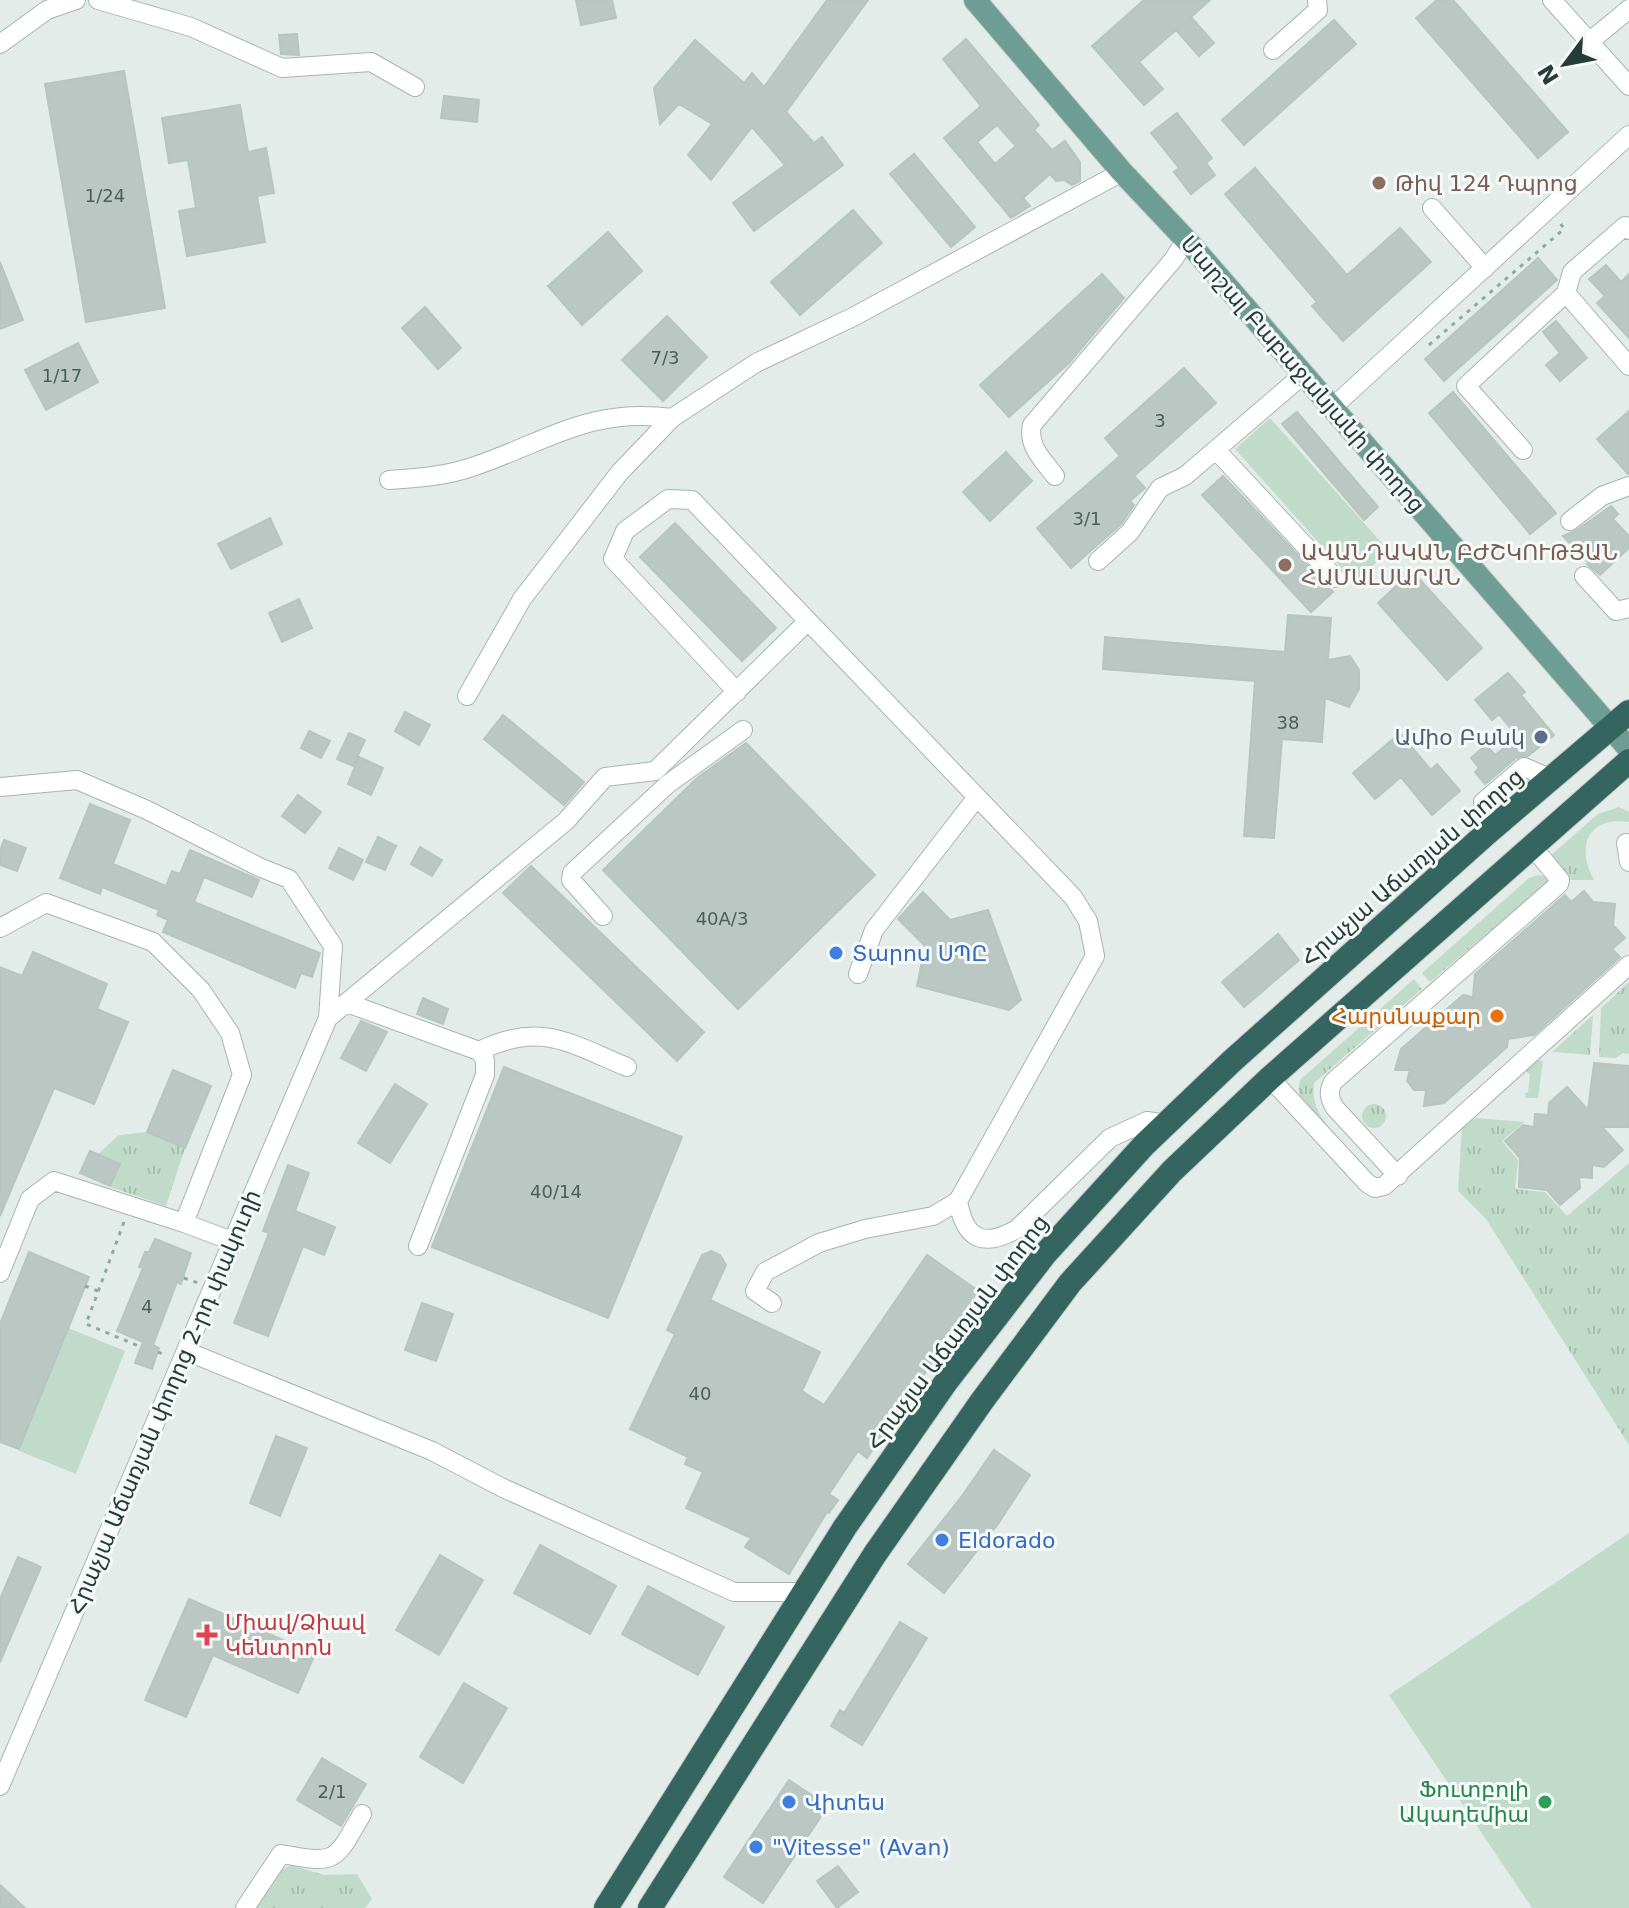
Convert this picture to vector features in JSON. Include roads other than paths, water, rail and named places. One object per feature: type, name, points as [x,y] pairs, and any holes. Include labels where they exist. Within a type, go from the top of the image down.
[{"type":"highway","name":"Հրաչյա Աճառյան փողոց","points":[[606,1908],[845,1527],[946,1382],[1045,1254],[1166,1124],[1243,1050],[1487,833],[1620,720]]},
{"type":"highway","points":[[650,1908],[875,1554],[1070,1283],[1172,1171],[1270,1078],[1629,761]]},
{"type":"main road","name":"Մարշալ Բաբաջանյանի փողոց","points":[[975,0],[1122,172],[1620,720],[1629,749]]},
{"type":"street","points":[[0,44],[47,10],[76,0]]},
{"type":"street","points":[[98,0],[191,27],[282,68],[371,62],[415,87]]},
{"type":"street","points":[[1273,50],[1318,10],[1317,0]]},
{"type":"street","points":[[1552,0],[1629,86]]},
{"type":"street","points":[[1589,42],[1629,9]]},
{"type":"street","points":[[1333,407],[1629,135]]},
{"type":"street","points":[[467,696],[522,599],[620,472],[672,418],[756,363],[853,317],[1122,172]]},
{"type":"street","points":[[1432,208],[1485,268]]},
{"type":"street","points":[[1523,450],[1466,386],[1566,293],[1572,272],[1625,226],[1629,230]]},
{"type":"street","points":[[1055,476],[1032,444],[1032,425],[1173,260],[1186,240]]},
{"type":"street","points":[[1566,293],[1629,366]]},
{"type":"street","points":[[1098,561],[1130,532],[1160,488],[1185,476],[1304,374]]},
{"type":"street","points":[[389,480],[434,477],[474,467],[564,429],[616,416],[644,414],[672,418]]},
{"type":"street","points":[[1216,450],[1335,578]]},
{"type":"street","points":[[1570,521],[1602,496],[1629,486]]},
{"type":"street","points":[[737,692],[613,559],[625,531],[668,499],[692,500],[1073,897],[1088,921],[1095,956],[958,1201],[933,1216],[865,1229],[819,1243],[791,1256],[765,1272],[755,1291],[772,1303]]},
{"type":"street","points":[[1584,576],[1616,611],[1629,608]]},
{"type":"street","points":[[603,916],[571,880],[572,873],[737,692],[807,622]]},
{"type":"street","points":[[328,1018],[566,821],[605,777],[661,777],[743,730]]},
{"type":"street","points":[[0,787],[77,780],[147,810],[289,879],[333,946],[328,1018]]},
{"type":"street","points":[[858,974],[874,930],[977,797]]},
{"type":"street","points":[[1626,843],[1629,862]]},
{"type":"street","points":[[1398,1176],[1335,1108],[1330,1099],[1330,1089],[1333,1082],[1431,994],[1559,884],[1560,880],[1532,846]]},
{"type":"street","points":[[0,928],[46,903],[153,942],[201,990],[230,1033],[242,1075],[184,1223]]},
{"type":"street","points":[[1270,1078],[1367,1183],[1375,1188],[1384,1186],[1629,965]]},
{"type":"street","points":[[347,1003],[479,1051],[485,1060],[485,1075],[418,1246]]},
{"type":"street","name":"Հրաչյա Աճառյան փողոց 2-րդ փակուղի","points":[[0,1786],[328,1018]]},
{"type":"street","points":[[479,1051],[514,1037],[553,1037],[627,1067]]},
{"type":"street","points":[[958,1201],[961,1217],[979,1239],[990,1241],[1001,1238],[1028,1218],[1110,1138],[1147,1121],[1166,1124]]},
{"type":"street","points":[[0,1273],[30,1199],[54,1181],[232,1241]]},
{"type":"street","points":[[186,1351],[432,1451],[503,1488],[734,1592],[805,1592]]},
{"type":"street","points":[[245,1908],[281,1854],[332,1859],[341,1851],[362,1814]]},
{"type":"place","name":"Թիվ 124 Դպրոց","points":[[1379,183]]},
{"type":"place","name":"ԱՎԱՆԴԱԿԱՆ ԲԺՇԿՈՒԹՅԱՆ ՀԱՄԱԼՍԱՐԱՆ","points":[[1285,565]]},
{"type":"place","name":"Ամիօ Բանկ","points":[[1541,737]]},
{"type":"place","name":"Տարոս ՍՊԸ","points":[[836,953]]},
{"type":"place","name":"Հարսնաքար","points":[[1497,1016]]},
{"type":"place","name":"Eldorado","points":[[942,1540]]},
{"type":"place","name":"Միավ/Ձիավ Կենտրոն","points":[[207,1635]]},
{"type":"place","name":"Վիտես","points":[[789,1802]]},
{"type":"place","name":"Ֆուտբոլի Ակադեմիա","points":[[1545,1802]]},
{"type":"place","name":"\"Vitesse\" (Avan)","points":[[756,1847]]}]
